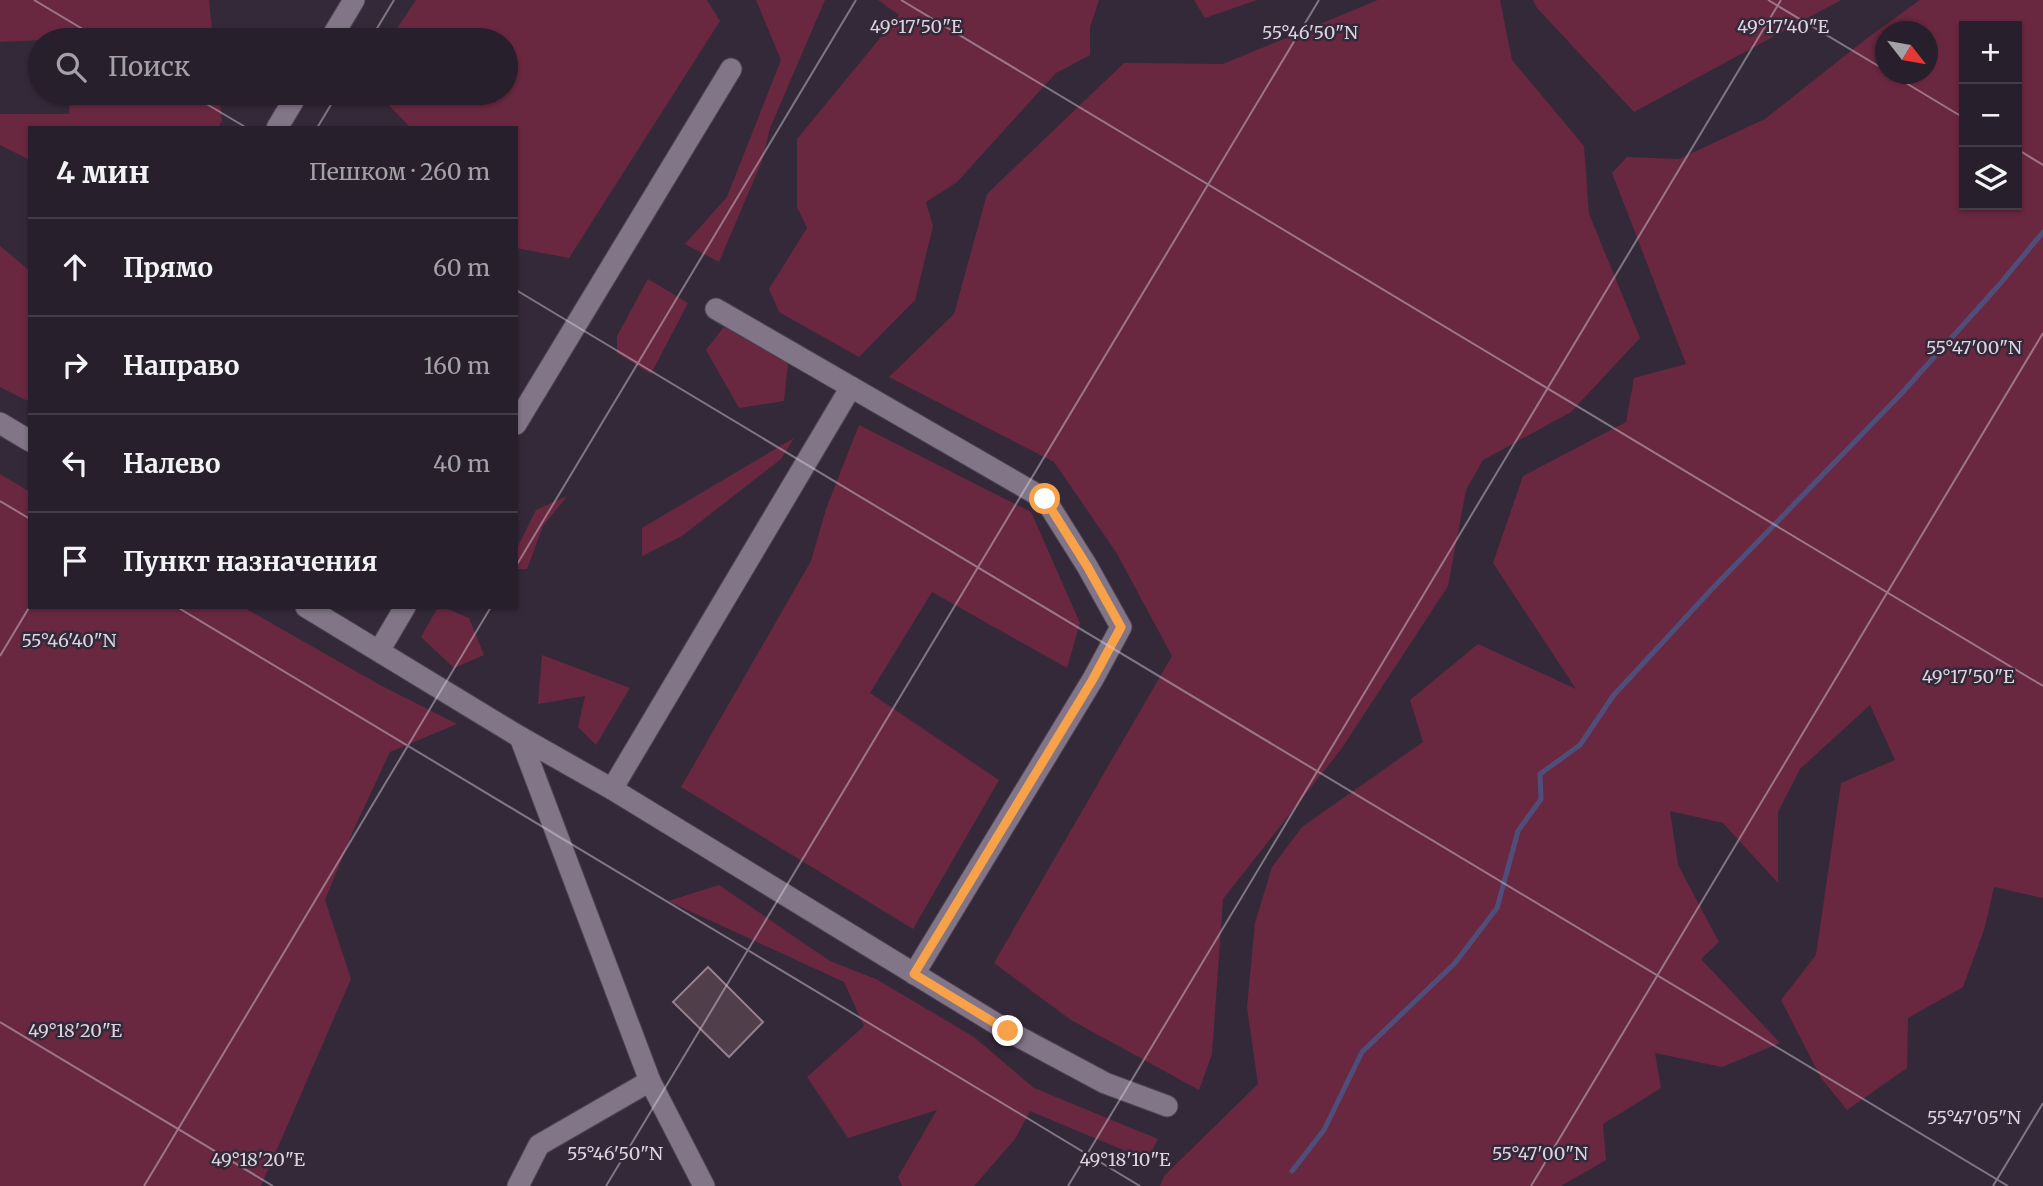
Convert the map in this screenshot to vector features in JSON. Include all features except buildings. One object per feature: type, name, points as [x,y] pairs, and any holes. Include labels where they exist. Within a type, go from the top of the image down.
[{"type":"lane","points":[[337,28],[354,0]]},
{"type":"lane","points":[[518,421],[731,69]]},
{"type":"lane","points":[[277,126],[290,105]]},
{"type":"lane","points":[[716,309],[1045,499],[1121,627],[1093,679],[914,974]]},
{"type":"lane","points":[[612,789],[851,387]]},
{"type":"lane","points":[[0,423],[28,440]]},
{"type":"lane","points":[[309,609],[520,737],[612,789],[1008,1031],[1105,1083],[1167,1106]]},
{"type":"lane","points":[[379,651],[404,609]]},
{"type":"lane","points":[[520,737],[650,1081],[704,1186]]},
{"type":"lane","points":[[518,1186],[539,1145],[650,1081]]},
{"type":"shaded area","points":[[0,0],[209,0],[212,28],[28,28],[28,41],[0,42]]},
{"type":"shaded area","points":[[416,0],[707,0],[720,21],[569,258],[518,248],[518,126],[409,126],[389,105],[518,105],[518,28],[397,28]]},
{"type":"shaded area","points":[[756,0],[825,0],[770,128],[762,161],[719,262],[685,244],[727,197],[781,60]]},
{"type":"shaded area","points":[[878,0],[1099,0],[1090,27],[1090,55],[1056,73],[957,182],[926,202],[933,226],[915,300],[859,357],[779,312],[769,289],[807,228],[797,207],[797,139],[899,15]]},
{"type":"shaded area","points":[[1194,0],[1257,0],[1205,18]]},
{"type":"shaded area","points":[[1378,0],[1500,0],[1512,60],[1584,146],[1589,214],[1640,338],[1571,412],[1483,460],[1466,490],[1448,586],[1342,748],[1223,899],[1212,1054],[1199,1090],[1071,1020],[994,963],[1172,656],[1116,552],[1054,462],[889,377],[954,314],[987,194],[1124,63],[1223,64]]},
{"type":"shaded area","points":[[1533,0],[1841,0],[1634,112],[1537,8]]},
{"type":"shaded area","points":[[1920,0],[2043,0],[2043,898],[1994,887],[1985,927],[1963,987],[1908,1018],[1907,1068],[1847,1110],[1821,1078],[1781,1000],[1816,955],[1841,783],[1895,760],[1870,705],[1800,769],[1778,812],[1778,883],[1723,823],[1670,811],[1678,865],[1719,942],[1701,959],[1780,1043],[1722,1067],[1655,1053],[1661,1088],[1603,1124],[1606,1160],[1561,1186],[1160,1186],[1164,1176],[1258,1084],[1247,1007],[1255,923],[1272,867],[1302,827],[1423,742],[1410,700],[1478,644],[1576,689],[1493,563],[1523,476],[1626,422],[1634,378],[1686,364],[1612,173],[1627,157],[1679,159],[1765,119],[1875,32],[1875,84],[1938,84],[1938,21],[1891,21]]},
{"type":"shaded area","points":[[69,105],[220,105],[222,121],[219,126],[28,126],[28,159],[0,145],[0,114],[69,114]]},
{"type":"shaded area","points":[[0,246],[28,269],[28,401],[0,387]]},
{"type":"shaded area","points":[[648,279],[688,303],[651,374],[617,353],[617,336]]},
{"type":"shaded area","points":[[724,327],[788,363],[784,401],[739,408],[706,350]]},
{"type":"shaded area","points":[[859,425],[1031,512],[1080,623],[1067,668],[932,592],[870,693],[999,780],[913,929],[681,787],[811,561],[826,509]]},
{"type":"shaded area","points":[[794,438],[781,459],[682,536],[642,556],[642,528]]},
{"type":"shaded area","points":[[0,474],[28,491],[28,609],[247,609],[380,685],[457,724],[390,752],[354,829],[325,900],[351,979],[261,1186],[0,1186]]},
{"type":"shaded area","points":[[567,496],[543,526],[527,569],[518,569],[518,546],[536,510]]},
{"type":"shaded area","points":[[437,609],[448,609],[469,618],[484,655],[454,668],[421,637]]},
{"type":"shaded area","points":[[542,655],[630,688],[596,745],[578,727],[585,696],[538,704]]},
{"type":"shaded area","points":[[719,885],[830,961],[876,979],[974,1037],[1034,1088],[1158,1139],[1147,1160],[1030,1111],[1015,1139],[974,1186],[902,1186],[898,1177],[937,1110],[848,1138],[807,1077],[864,1026],[844,982],[668,901]]},
{"type":"waterway","points":[[1292,1171],[1324,1130],[1362,1052],[1455,963],[1497,908],[1518,831],[1541,799],[1540,774],[1580,745],[1613,696],[1711,590],[1900,395],[2043,232]]},
{"type":"route","points":[[1008,1031],[914,974],[1093,679],[1121,627],[1045,499]]}]
